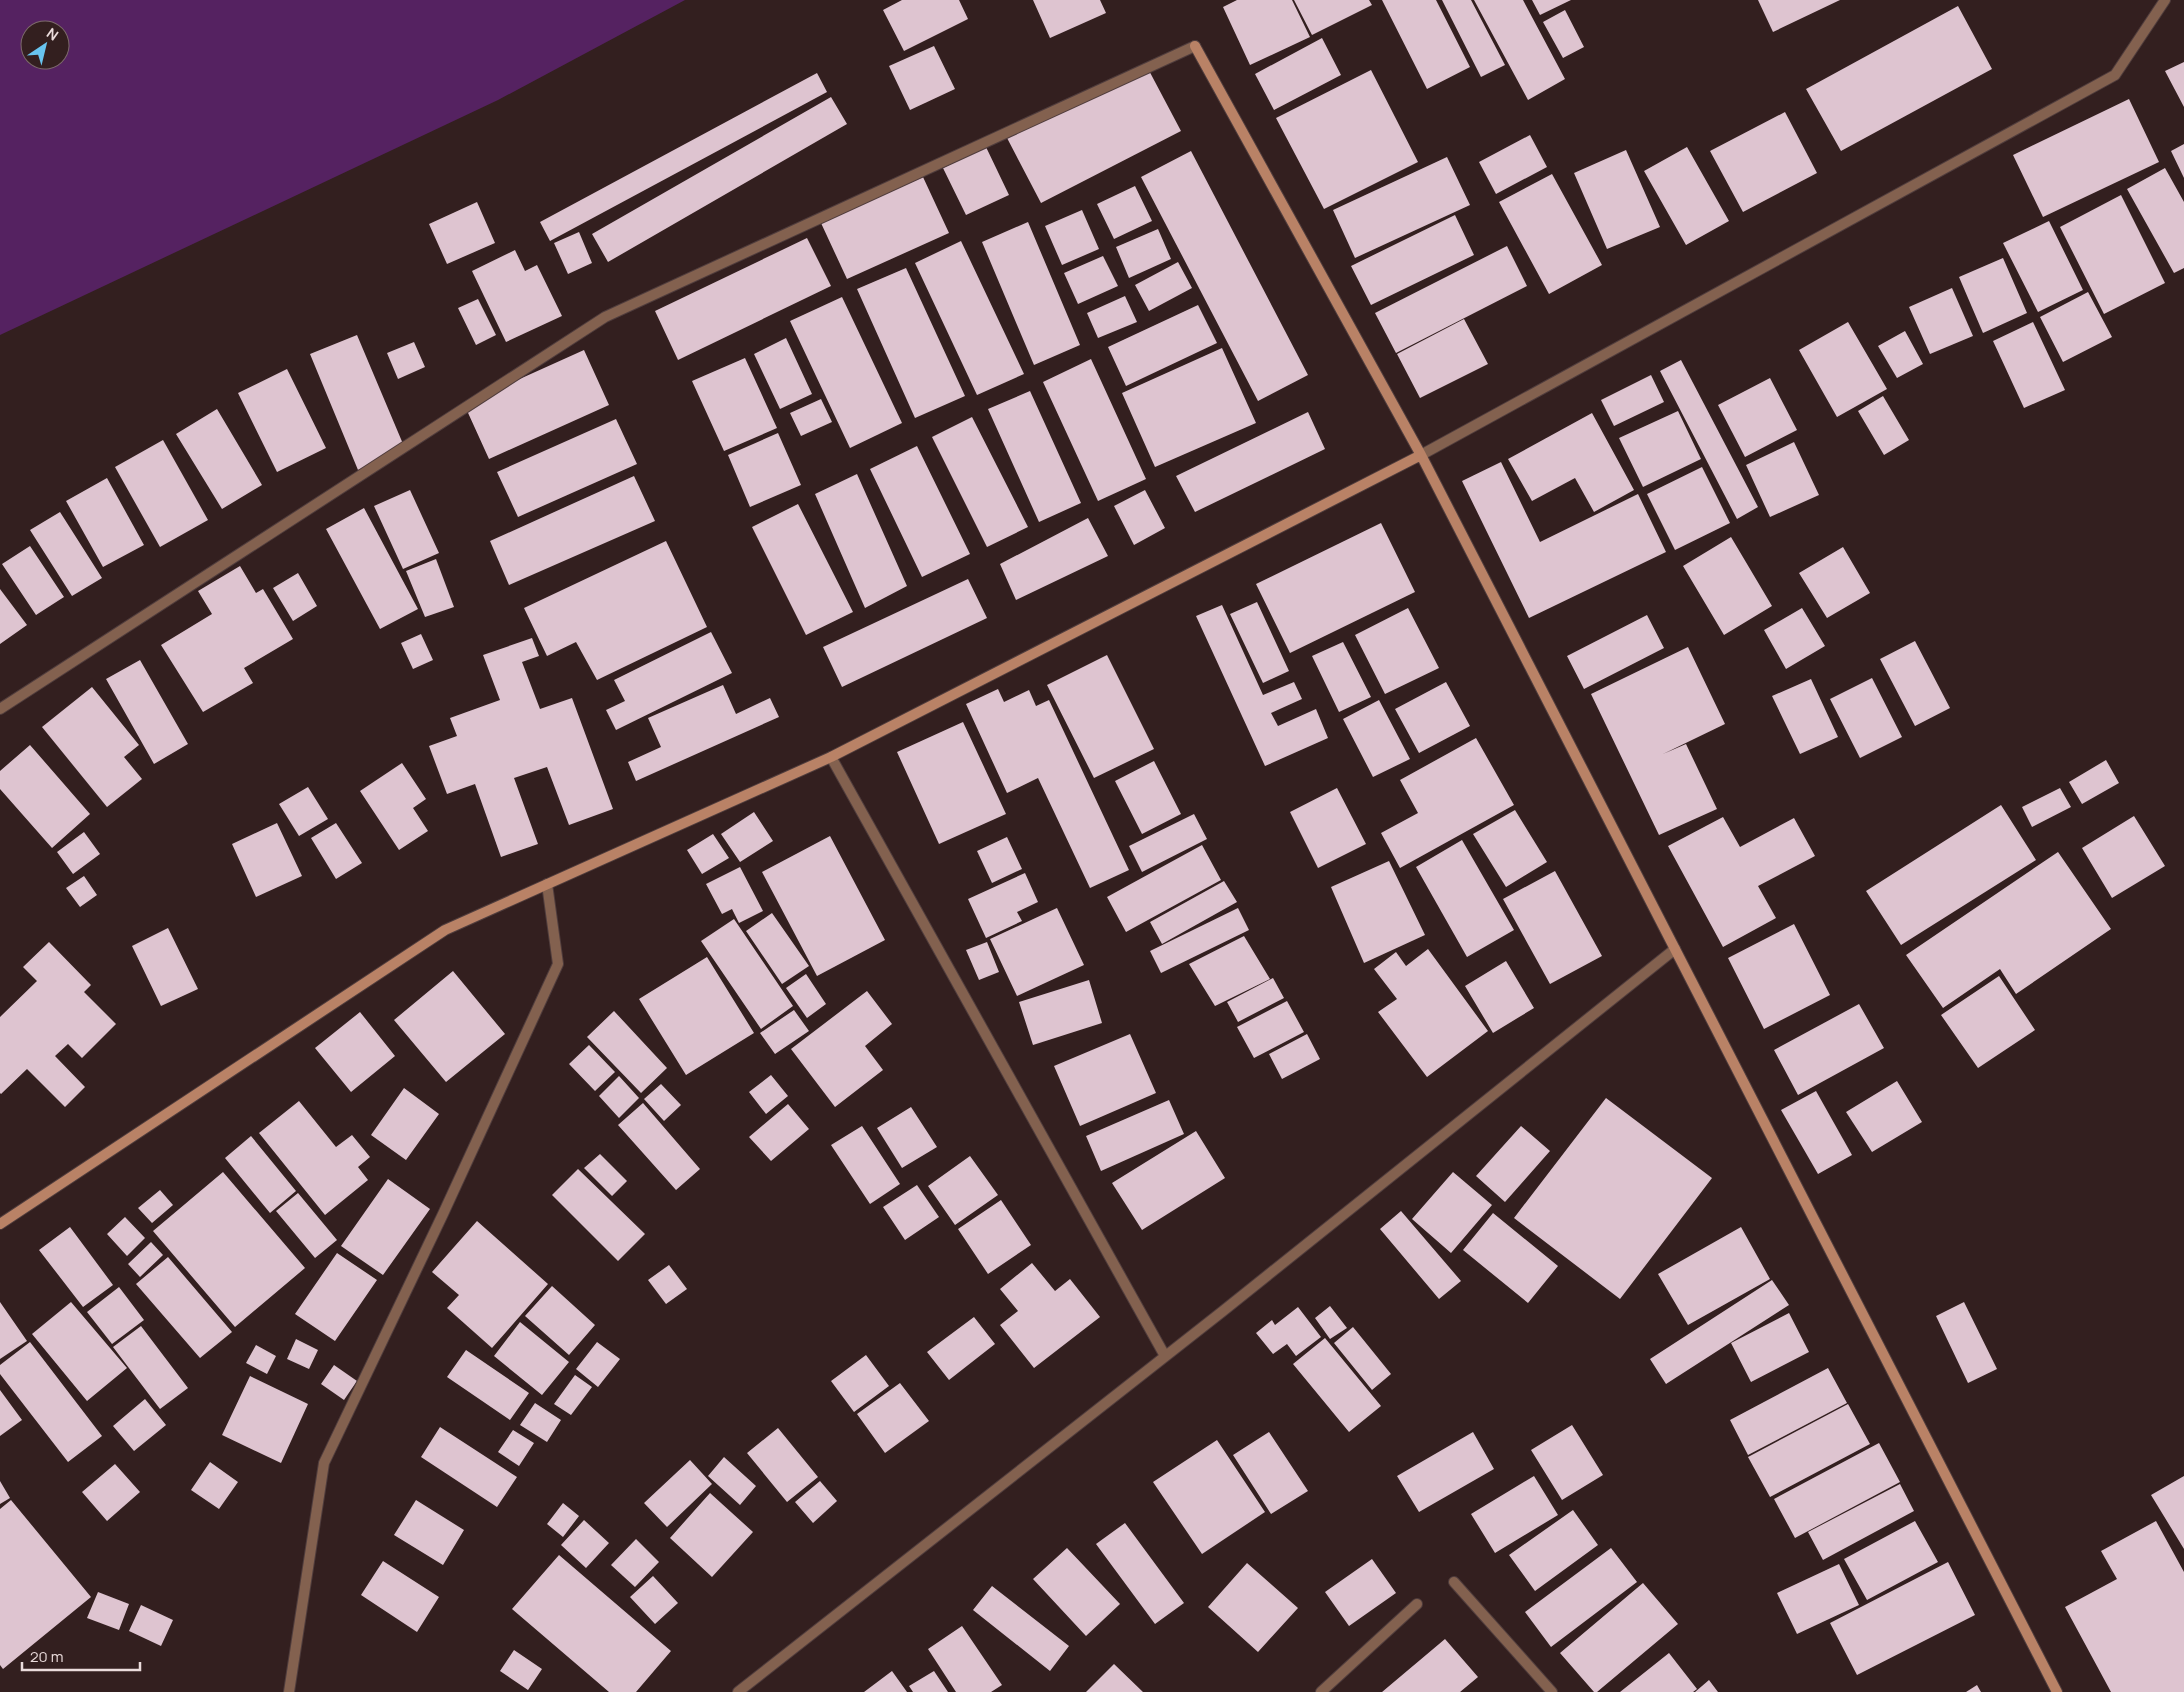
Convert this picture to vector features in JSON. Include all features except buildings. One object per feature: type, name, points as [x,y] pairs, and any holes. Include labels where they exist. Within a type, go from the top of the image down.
[{"type":"street","points":[[0,1224],[445,930],[831,757],[1421,455],[2115,75],[2165,0]]},
{"type":"street","points":[[0,709],[605,317],[1195,46],[1421,455],[2057,1692]]},
{"type":"street","points":[[831,757],[1165,1356]]},
{"type":"street","points":[[289,1692],[324,1463],[443,1214],[558,964],[547,884]]},
{"type":"street","points":[[738,1692],[1165,1356],[1675,949]]},
{"type":"street","points":[[1454,1582],[1552,1692]]},
{"type":"street","points":[[1321,1692],[1416,1604]]},
{"type":"shaded area","points":[[0,0],[685,0],[498,100],[0,335]]}]
